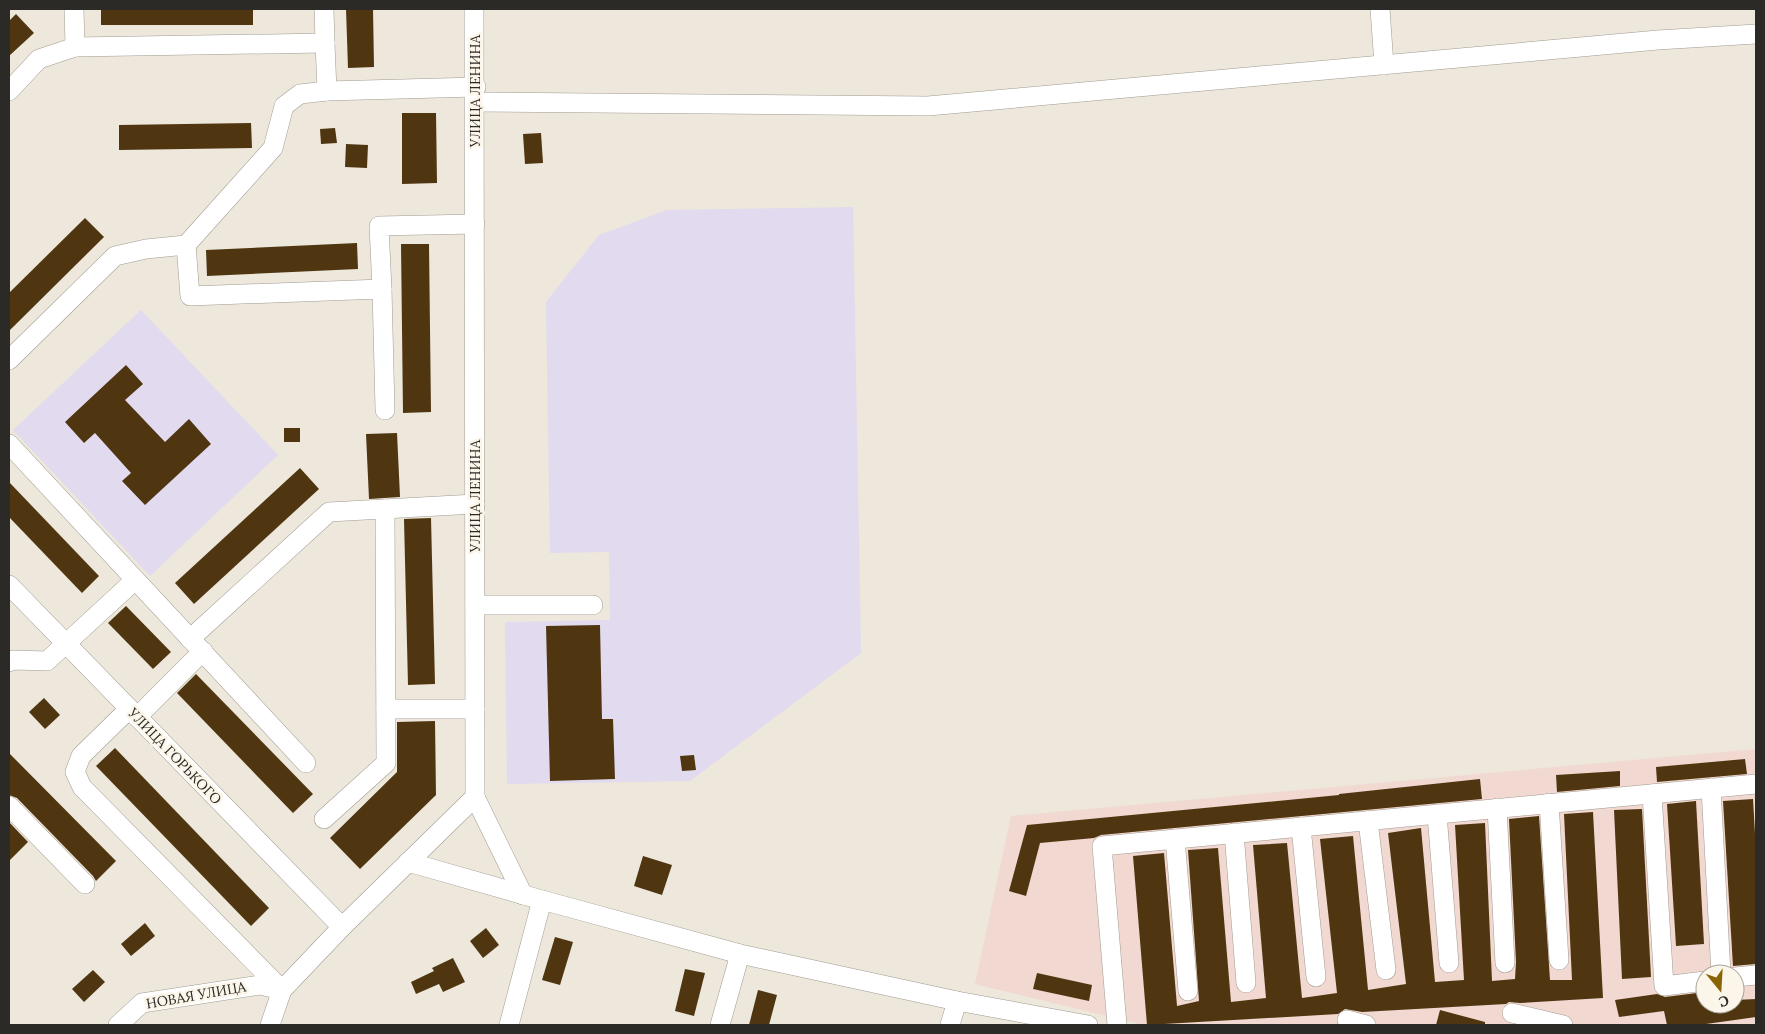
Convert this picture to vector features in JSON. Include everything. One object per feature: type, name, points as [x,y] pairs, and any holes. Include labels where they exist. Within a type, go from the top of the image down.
[{"type":"street","points":[[74,9],[75,47]]},
{"type":"street","points":[[324,9],[327,91]]},
{"type":"street","name":"УЛИЦА ЛЕНИНА","points":[[474,9],[476,94],[475,796]]},
{"type":"street","points":[[1380,9],[1384,65]]},
{"type":"street","points":[[9,360],[115,256],[146,249],[186,245],[273,148],[284,106],[300,94],[327,91],[928,106],[1658,40],[1756,34]]},
{"type":"street","points":[[9,90],[39,59],[75,47],[325,43]]},
{"type":"street","points":[[385,410],[379,226],[475,224]]},
{"type":"street","points":[[186,245],[190,296],[382,289]]},
{"type":"street","points":[[9,444],[306,762]]},
{"type":"street","points":[[282,990],[82,787],[75,772],[81,756],[133,713],[197,645],[329,512],[475,504]]},
{"type":"street","points":[[324,819],[386,763],[385,509]]},
{"type":"street","points":[[9,662],[13,660],[47,661],[135,580]]},
{"type":"street","name":"УЛИЦА ГОРЬКОГО","points":[[9,585],[342,927]]},
{"type":"street","points":[[475,605],[593,605]]},
{"type":"street","points":[[386,709],[475,709]]},
{"type":"street","points":[[1117,1025],[1102,846],[1756,784]]},
{"type":"street","points":[[1711,788],[1720,964]]},
{"type":"street","points":[[1652,794],[1664,986],[1695,982]]},
{"type":"street","points":[[270,1025],[282,990],[342,927],[475,796],[523,895]]},
{"type":"street","points":[[1550,803],[1559,960]]},
{"type":"street","points":[[9,806],[85,884]]},
{"type":"street","points":[[1497,808],[1504,963]]},
{"type":"street","points":[[1437,814],[1448,963]]},
{"type":"street","points":[[1368,821],[1386,970]]},
{"type":"street","points":[[1301,827],[1316,976]]},
{"type":"street","points":[[1234,833],[1246,984]]},
{"type":"street","points":[[1175,839],[1188,991]]},
{"type":"street","points":[[408,862],[740,954],[957,1001],[1088,1025]]},
{"type":"street","points":[[509,1025],[542,900]]},
{"type":"street","points":[[720,1025],[740,954]]},
{"type":"street","name":"НОВАЯ УЛИЦА","points":[[118,1025],[142,1003],[260,985],[282,990]]},
{"type":"street","points":[[950,1025],[957,1001]]},
{"type":"street","points":[[1512,1013],[1563,1025]]},
{"type":"street","points":[[1347,1020],[1366,1025]]},
{"type":"shaded area","points":[[853,207],[861,653],[690,781],[507,784],[505,622],[610,620],[609,552],[550,553],[546,302],[599,235],[667,210]]},
{"type":"shaded area","points":[[141,310],[278,455],[150,576],[13,430]]},
{"type":"shaded area","points":[[1756,749],[1756,1025],[1144,1025],[975,984],[1011,816]]},
{"type":"building","points":[[101,9],[253,9],[253,25],[101,25]]},
{"type":"building","points":[[346,9],[373,9],[374,67],[348,68]]},
{"type":"building","points":[[16,14],[34,33],[9,56],[9,21]]},
{"type":"building","points":[[402,113],[436,113],[437,183],[402,184]]},
{"type":"building","points":[[251,123],[252,148],[119,150],[119,125]]},
{"type":"building","points":[[335,128],[337,143],[321,144],[320,129]]},
{"type":"building","points":[[541,133],[543,163],[525,164],[523,134]]},
{"type":"building","points":[[346,144],[368,145],[367,168],[345,167]]},
{"type":"building","points":[[85,218],[104,237],[9,331],[9,293]]},
{"type":"building","points":[[357,243],[358,269],[207,276],[206,250]]},
{"type":"building","points":[[401,244],[429,244],[431,412],[403,413]]},
{"type":"building","points":[[126,365],[143,384],[125,400],[165,442],[189,419],[211,444],[145,505],[122,481],[131,473],[95,433],[84,443],[65,422]]},
{"type":"building","points":[[284,428],[300,428],[300,442],[284,442]]},
{"type":"building","points":[[397,433],[400,497],[369,499],[366,434]]},
{"type":"building","points":[[300,468],[319,489],[194,604],[175,583]]},
{"type":"building","points":[[9,482],[99,576],[82,593],[9,517]]},
{"type":"building","points":[[431,518],[435,684],[408,685],[404,519]]},
{"type":"building","points":[[126,606],[171,652],[153,669],[108,623]]},
{"type":"building","points":[[600,625],[602,719],[613,719],[615,779],[550,781],[546,626]]},
{"type":"building","points":[[196,674],[313,794],[293,813],[177,693]]},
{"type":"building","points":[[44,698],[60,715],[45,729],[29,712]]},
{"type":"building","points":[[435,721],[436,795],[360,869],[330,838],[397,772],[397,722]]},
{"type":"building","points":[[115,748],[269,908],[251,926],[96,766]]},
{"type":"building","points":[[9,753],[116,861],[96,881],[17,798],[9,795]]},
{"type":"building","points":[[694,755],[696,770],[682,771],[680,756]]},
{"type":"building","points":[[1745,759],[1747,774],[1657,782],[1656,767]]},
{"type":"building","points":[[1620,771],[1620,786],[1557,792],[1556,775]]},
{"type":"building","points":[[1480,779],[1482,799],[1101,835],[1094,838],[1040,843],[1026,896],[1009,891],[1027,825],[1339,795]]},
{"type":"building","points":[[1753,799],[1756,851],[1756,964],[1733,964],[1723,801]]},
{"type":"building","points":[[1696,801],[1704,944],[1676,946],[1667,804]]},
{"type":"building","points":[[1642,809],[1651,977],[1622,979],[1614,810]]},
{"type":"building","points":[[1593,812],[1603,998],[1362,1012],[1345,1009],[1338,1014],[1147,1025],[1133,856],[1164,853],[1177,1006],[1199,1001],[1188,850],[1218,848],[1231,1002],[1266,998],[1253,845],[1287,843],[1302,998],[1337,993],[1320,839],[1353,836],[1368,990],[1406,984],[1388,833],[1421,828],[1435,982],[1464,980],[1455,825],[1485,823],[1492,981],[1515,979],[1516,962],[1509,819],[1539,816],[1550,980],[1572,980],[1564,814]]},
{"type":"building","points":[[9,822],[28,842],[9,861]]},
{"type":"building","points":[[643,856],[672,865],[662,895],[634,886]]},
{"type":"building","points":[[145,923],[155,936],[131,956],[121,944]]},
{"type":"building","points":[[486,928],[499,945],[483,958],[470,941]]},
{"type":"building","points":[[555,937],[573,942],[560,985],[542,980]]},
{"type":"building","points":[[453,958],[465,982],[443,992],[439,984],[416,994],[411,982],[434,971],[432,968]]},
{"type":"building","points":[[685,969],[705,973],[694,1016],[675,1011]]},
{"type":"building","points":[[93,970],[105,982],[84,1002],[72,989]]},
{"type":"building","points":[[1037,973],[1092,985],[1089,1001],[1033,989]]},
{"type":"building","points":[[758,990],[777,995],[769,1025],[749,1025]]},
{"type":"building","points":[[1695,993],[1695,1014],[1745,1014],[1745,1000],[1756,999],[1756,1017],[1699,1025],[1667,1025],[1664,1011],[1619,1017],[1615,1000],[1657,994],[1665,997]]},
{"type":"building","points":[[1440,1010],[1485,1022],[1485,1025],[1436,1025]]}]
